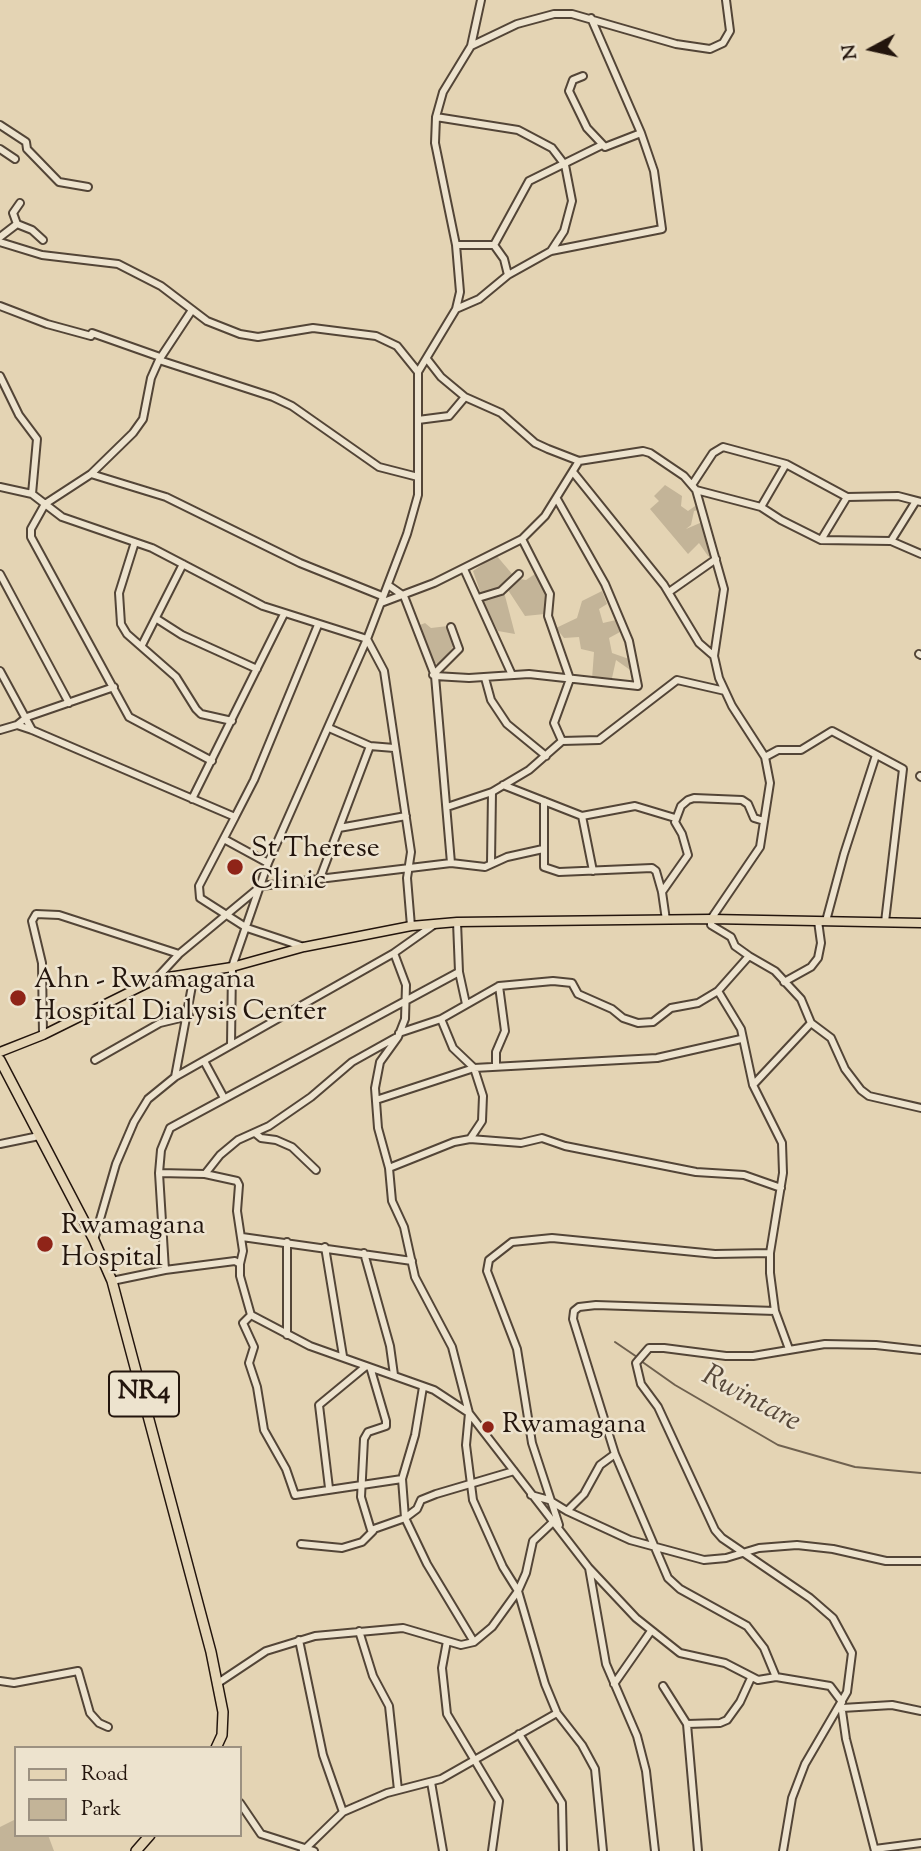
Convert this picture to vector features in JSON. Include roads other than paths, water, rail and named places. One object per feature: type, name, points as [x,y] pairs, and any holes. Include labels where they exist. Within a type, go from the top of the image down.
[{"type":"highway","name":"NR4","points":[[0,1060],[113,1281],[218,1683],[223,1712],[222,1735],[217,1746]]},
{"type":"highway","points":[[136,1851],[148,1837]]},
{"type":"main road","points":[[0,1052],[43,1035],[156,979],[194,975],[304,947],[411,926],[457,922],[711,919],[921,923]]},
{"type":"street","points":[[231,1045],[232,967],[268,863],[367,639],[418,495],[418,372],[456,309],[460,273],[439,172],[436,117],[449,79],[471,46],[481,0]]},
{"type":"street","points":[[471,46],[517,24],[554,14],[591,18],[676,44],[710,49],[723,43],[730,31],[726,0]]},
{"type":"street","points":[[456,309],[479,299],[508,275],[551,251],[663,228],[654,171],[641,133],[591,18]]},
{"type":"street","points":[[583,76],[573,80],[569,91],[587,128],[602,145],[608,148],[641,133]]},
{"type":"street","points":[[436,117],[493,124],[534,136],[552,148],[565,164],[572,201],[564,231],[551,251]]},
{"type":"street","points":[[0,125],[26,142],[27,149],[59,182],[88,187]]},
{"type":"street","points":[[494,245],[525,185],[533,177],[602,145]]},
{"type":"street","points":[[0,149],[15,159]]},
{"type":"street","points":[[16,224],[13,214],[20,203]]},
{"type":"street","points":[[16,224],[0,239],[42,255],[118,264],[161,286],[221,328],[258,337],[313,328],[376,336],[397,346],[418,372]]},
{"type":"street","points":[[16,224],[32,230],[43,240]]},
{"type":"street","points":[[456,245],[494,245]]},
{"type":"street","points":[[494,245],[504,259],[508,275]]},
{"type":"street","points":[[0,306],[47,324],[104,337],[160,357],[159,360],[273,397],[292,406],[379,467],[418,477]]},
{"type":"street","points":[[192,310],[159,360],[151,378],[142,419],[91,474],[46,504],[33,523],[31,537],[134,722],[212,761]]},
{"type":"street","points":[[427,359],[441,377],[465,397],[511,420],[535,443],[579,461],[643,451],[656,456],[694,487],[761,506],[781,520],[821,540],[891,541],[921,554]]},
{"type":"street","points":[[0,376],[19,415],[37,439],[32,494]]},
{"type":"street","points":[[418,420],[449,416],[465,397]]},
{"type":"street","points":[[694,487],[720,447],[786,464],[847,498],[898,496],[919,502],[891,541]]},
{"type":"street","points":[[91,474],[166,497],[300,563],[382,599],[404,596],[522,539],[557,499],[579,461]]},
{"type":"street","points":[[761,506],[786,464]]},
{"type":"street","points":[[573,472],[669,592],[699,643],[714,656]]},
{"type":"street","points":[[0,487],[32,494],[62,517],[135,542],[183,564],[232,593],[284,614],[367,639],[384,671],[411,852],[411,926]]},
{"type":"street","points":[[694,487],[716,559],[723,600],[714,656],[726,691],[765,757],[770,783],[760,847],[711,919],[711,925],[731,937],[735,946],[749,956],[767,964],[801,999],[811,1023],[831,1038],[845,1069],[861,1090],[869,1096],[921,1108]]},
{"type":"street","points":[[821,540],[847,498]]},
{"type":"street","points":[[434,676],[485,678],[512,674],[638,686],[629,641],[605,584],[557,499]]},
{"type":"street","points":[[522,539],[550,594],[548,616],[570,679],[554,723],[562,741]]},
{"type":"street","points":[[135,542],[119,593],[118,610],[127,634],[176,677],[201,714],[232,722]]},
{"type":"street","points":[[669,592],[716,559]]},
{"type":"street","points":[[142,645],[158,619],[183,564]]},
{"type":"street","points":[[464,569],[512,674]]},
{"type":"street","points":[[0,574],[69,703]]},
{"type":"street","points":[[478,598],[501,591],[519,574]]},
{"type":"street","points":[[388,585],[404,596],[434,676],[451,863]]},
{"type":"street","points":[[192,799],[284,614]]},
{"type":"street","points":[[158,619],[182,635],[257,669]]},
{"type":"street","points":[[304,947],[247,928],[224,916],[200,898],[199,892],[254,780],[318,625]]},
{"type":"street","points":[[434,676],[459,649],[451,627]]},
{"type":"street","points":[[0,671],[32,730]]},
{"type":"street","points":[[485,678],[491,699],[507,724],[546,756]]},
{"type":"street","points":[[447,807],[492,792],[546,756],[562,741],[599,740],[677,680],[726,691]]},
{"type":"street","points":[[0,730],[17,725],[27,717],[114,687]]},
{"type":"street","points":[[17,725],[234,817]]},
{"type":"street","points":[[329,728],[370,746],[394,748]]},
{"type":"street","points":[[765,757],[778,750],[801,750],[832,731],[904,769],[886,922]]},
{"type":"street","points":[[320,877],[370,746]]},
{"type":"street","points":[[785,982],[811,967],[818,958],[822,921],[876,755]]},
{"type":"street","points":[[503,785],[582,816],[635,806],[675,818]]},
{"type":"street","points":[[491,863],[492,792]]},
{"type":"street","points":[[662,892],[688,855],[675,818],[681,806],[694,798],[733,798],[748,804],[754,818],[764,821]]},
{"type":"street","points":[[544,801],[544,867],[549,871],[652,868],[656,871],[662,892],[666,920]]},
{"type":"street","points":[[340,828],[405,816]]},
{"type":"street","points":[[582,816],[593,871]]},
{"type":"street","points":[[224,839],[268,863]]},
{"type":"street","points":[[156,979],[179,954],[261,886],[451,863],[479,868],[513,855],[543,849]]},
{"type":"street","points":[[43,1035],[42,963],[33,916],[59,915],[179,954]]},
{"type":"street","points":[[524,922],[778,920]]},
{"type":"street","points":[[457,922],[459,972],[466,1004]]},
{"type":"street","points":[[94,1240],[117,1164],[134,1122],[148,1099],[175,1077],[394,953],[435,923]]},
{"type":"street","points":[[394,953],[406,985],[405,1019],[380,1062],[376,1100],[380,1141],[389,1168],[392,1201],[404,1227],[419,1287],[452,1347],[469,1413],[466,1445],[471,1486],[480,1517],[518,1591],[545,1684],[557,1713],[582,1745],[595,1769],[603,1851]]},
{"type":"street","points":[[205,1174],[220,1155],[238,1140],[255,1133],[311,1097],[352,1062],[398,1035],[441,1019],[499,986],[569,982],[578,994],[612,1009],[623,1018],[638,1023],[653,1022],[671,1008],[698,1003],[718,991],[749,956]]},
{"type":"street","points":[[165,1270],[159,1173],[161,1150],[170,1128],[459,972]]},
{"type":"street","points":[[175,1077],[189,1016],[194,975]]},
{"type":"street","points":[[496,1066],[496,1052],[505,1031],[499,986]]},
{"type":"street","points":[[718,991],[741,1029],[753,1085],[782,1143],[781,1188],[770,1253],[775,1311],[789,1349]]},
{"type":"street","points":[[95,1060],[160,1023],[189,1016]]},
{"type":"street","points":[[441,1019],[453,1048],[474,1068],[484,1096],[484,1112],[470,1139]]},
{"type":"street","points":[[753,1085],[811,1023]]},
{"type":"street","points":[[376,1100],[474,1068],[657,1058],[741,1039]]},
{"type":"street","points":[[204,1061],[224,1098]]},
{"type":"street","points":[[255,1133],[261,1139],[272,1139],[292,1146],[316,1170]]},
{"type":"street","points":[[0,1144],[38,1136]]},
{"type":"street","points":[[389,1168],[442,1146],[470,1139],[521,1143],[542,1138],[565,1146],[696,1172],[744,1175],[781,1188]]},
{"type":"street","points":[[159,1173],[205,1174],[237,1181],[237,1211],[242,1237],[240,1276],[251,1315],[287,1335],[343,1356],[368,1369],[394,1375],[441,1393],[469,1413],[589,1568],[651,1631],[680,1653],[725,1663],[751,1678],[776,1677],[830,1686],[842,1705],[846,1739],[875,1850],[921,1843]]},
{"type":"street","points":[[242,1237],[412,1261]]},
{"type":"street","points":[[556,1525],[530,1433],[517,1349],[487,1271],[489,1260],[512,1242],[552,1238],[715,1254],[770,1253]]},
{"type":"street","points":[[287,1242],[287,1335]]},
{"type":"street","points":[[325,1247],[343,1356]]},
{"type":"street","points":[[364,1253],[390,1346],[394,1375]]},
{"type":"street","points":[[113,1281],[165,1270],[235,1261],[240,1264]]},
{"type":"street","points":[[775,1311],[596,1305],[574,1311],[574,1325],[615,1454],[652,1545],[674,1585],[747,1626],[764,1648],[776,1677]]},
{"type":"street","points":[[251,1315],[243,1323],[254,1347],[249,1363],[257,1387],[265,1434],[286,1469],[295,1495],[361,1483],[402,1479]]},
{"type":"street","points":[[783,1851],[792,1798],[805,1764],[842,1705],[847,1692],[853,1664],[848,1641],[838,1624],[810,1598],[741,1552],[715,1530],[658,1407],[641,1384],[636,1363],[649,1348],[726,1356],[753,1356],[825,1344],[876,1345],[921,1350]]},
{"type":"street","points":[[329,1488],[319,1405],[368,1369]]},
{"type":"street","points":[[368,1369],[387,1421],[382,1429],[365,1434],[362,1507],[373,1531]]},
{"type":"street","points":[[423,1387],[415,1435],[402,1479],[405,1518],[428,1564],[474,1642]]},
{"type":"street","points":[[567,1511],[584,1494],[600,1465],[615,1454]]},
{"type":"street","points":[[302,1544],[341,1548],[362,1542],[373,1531],[405,1518],[417,1509],[421,1500],[514,1471]]},
{"type":"street","points":[[530,1494],[549,1500],[630,1540],[704,1560],[797,1545],[834,1549],[886,1561],[921,1562]]},
{"type":"street","points":[[218,1683],[258,1656],[299,1640],[403,1628],[461,1645],[474,1642],[492,1627],[518,1591],[526,1573],[533,1541],[556,1525]]},
{"type":"street","points":[[589,1568],[603,1650],[614,1684],[637,1736],[646,1771],[655,1851]]},
{"type":"street","points":[[359,1631],[373,1676],[388,1706],[398,1790]]},
{"type":"street","points":[[614,1684],[651,1631]]},
{"type":"street","points":[[299,1640],[323,1755],[343,1812]]},
{"type":"street","points":[[447,1641],[442,1668],[447,1714],[499,1801],[492,1851]]},
{"type":"street","points":[[0,1681],[14,1683],[78,1671],[90,1713],[99,1723],[108,1727]]},
{"type":"street","points":[[687,1724],[720,1723],[727,1720],[740,1702],[751,1678]]},
{"type":"street","points":[[663,1686],[687,1724],[698,1851]]},
{"type":"street","points":[[842,1705],[892,1704],[921,1711]]},
{"type":"street","points":[[304,1849],[343,1812],[398,1790],[432,1782],[557,1713]]},
{"type":"street","points":[[519,1734],[562,1803],[563,1851]]},
{"type":"street","points":[[222,1735],[225,1746]]},
{"type":"street","points":[[432,1782],[443,1851]]},
{"type":"street","points":[[242,1806],[261,1834],[314,1851]]},
{"type":"waterway","name":"Rwintare","points":[[615,1342],[637,1357]]},
{"type":"waterway","name":"Rwintare","points":[[641,1361],[675,1385],[778,1445],[855,1467],[921,1473]]},
{"type":"place","name":"St Therese Clinic","points":[[235,867]]},
{"type":"place","name":"Ahn - Rwamagana Hospital Dialysis Center","points":[[18,998]]},
{"type":"place","name":"Rwamagana Hospital","points":[[45,1244]]},
{"type":"place","name":"Rwamagana","points":[[488,1427]]}]
